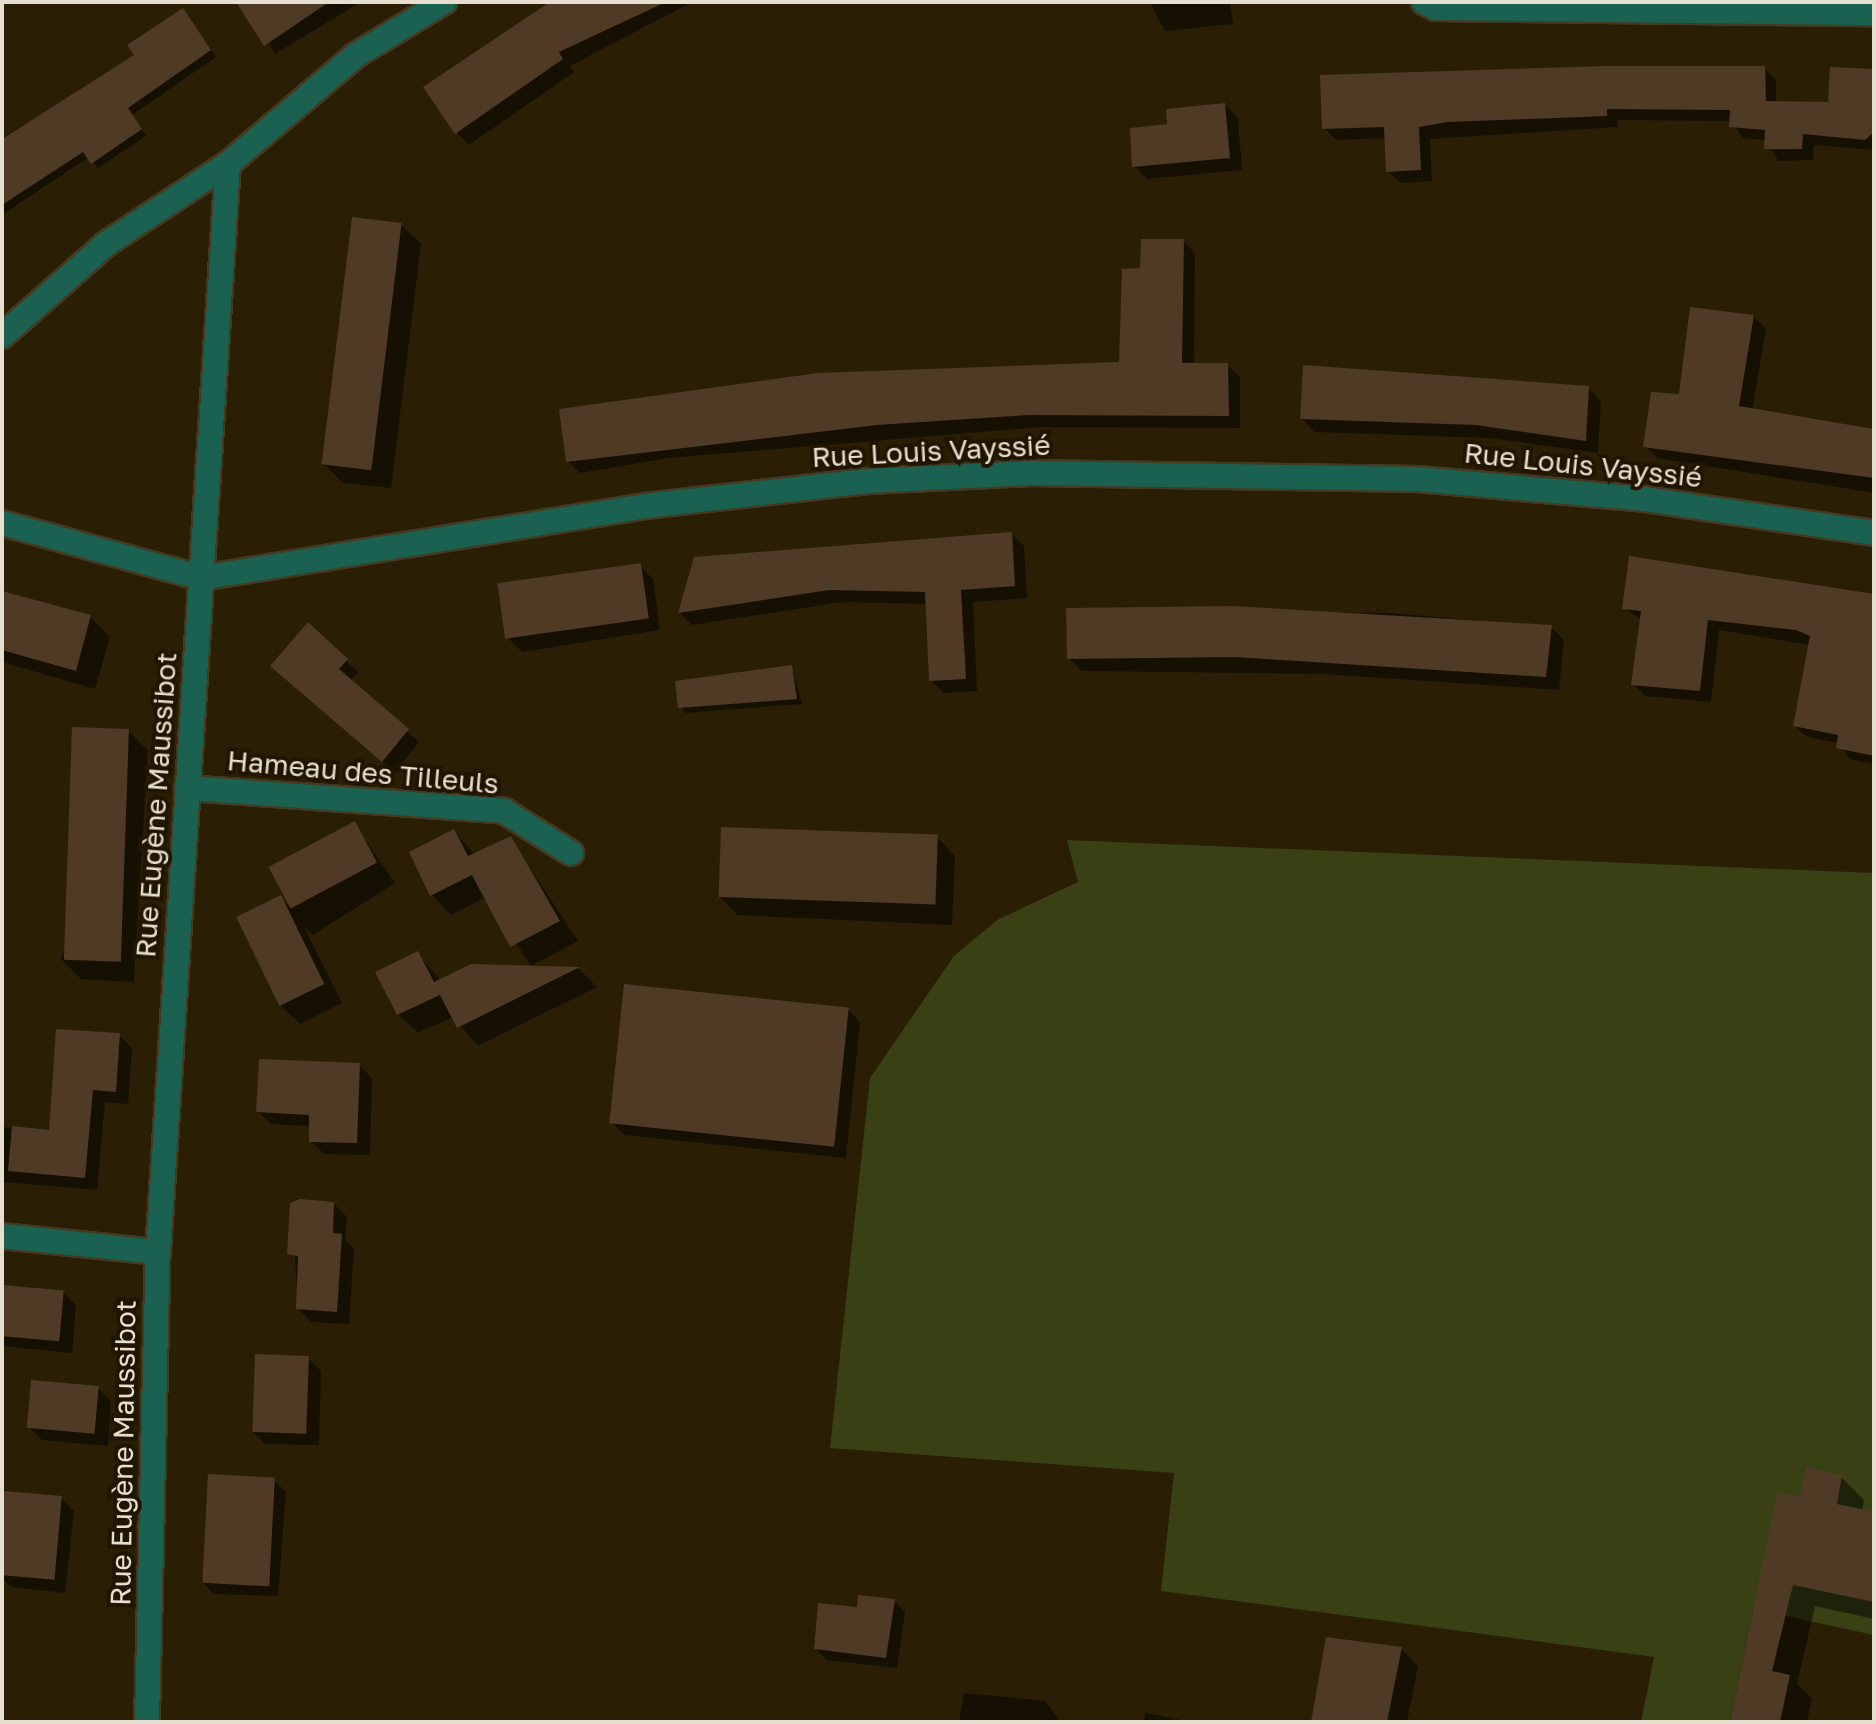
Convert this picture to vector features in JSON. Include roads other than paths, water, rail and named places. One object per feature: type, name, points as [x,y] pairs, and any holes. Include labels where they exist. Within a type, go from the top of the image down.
[{"type":"street","points":[[2,336],[106,244],[228,164],[356,55],[444,2]]},
{"type":"street","points":[[1424,2],[1436,8],[1874,13]]},
{"type":"street","name":"Rue Eugène Maussibot","points":[[147,1722],[158,1252],[228,164]]},
{"type":"street","name":"Rue Louis Vayssié","points":[[2,523],[201,578],[645,506],[868,481],[1031,473],[1417,479],[1644,499],[1874,533]]},
{"type":"street","name":"Hameau des Tilleuls","points":[[187,788],[504,811],[571,853]]},
{"type":"street","points":[[2,1236],[158,1252]]}]
